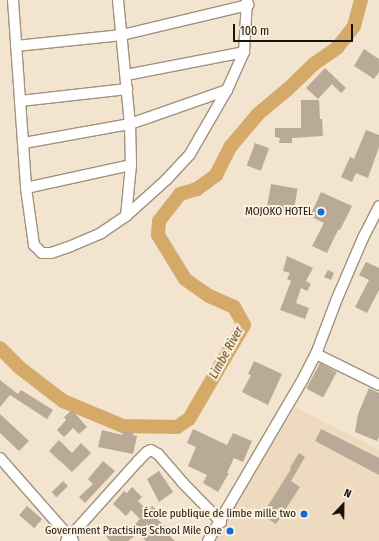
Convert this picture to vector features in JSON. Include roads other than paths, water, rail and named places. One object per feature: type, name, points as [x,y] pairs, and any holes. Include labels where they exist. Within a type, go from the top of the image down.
[{"type":"street","points":[[13,0],[16,46],[20,101],[24,143],[26,188],[34,245],[42,253],[51,253],[101,233],[126,216],[166,180],[190,154],[227,90],[244,52],[247,2],[122,34],[16,46]]},
{"type":"street","points":[[118,0],[130,124],[130,165],[126,216]]},
{"type":"street","points":[[126,75],[244,52]]},
{"type":"street","points":[[20,101],[127,89]]},
{"type":"street","points":[[24,143],[130,124],[227,90]]},
{"type":"street","points":[[26,188],[130,165]]},
{"type":"street","points":[[208,541],[221,522],[304,379],[316,354],[336,301],[379,206]]},
{"type":"street","points":[[316,354],[379,385]]},
{"type":"street","points":[[0,458],[69,539],[147,452],[151,450],[158,454],[182,482],[221,522]]},
{"type":"waterway","name":"Limbe River","points":[[0,348],[20,368],[63,401],[123,426],[177,427],[189,419],[244,325],[234,307],[209,296],[185,279],[158,235],[159,221],[180,194],[197,189],[216,175],[231,146],[258,114],[287,90],[314,64],[337,48],[354,26],[361,0]]},
{"type":"place","name":"MOJOKO HOTEL","points":[[321,212]]},
{"type":"place","name":"École publique de limbe mille two","points":[[304,514]]},
{"type":"place","name":"Government Practising School Mile One","points":[[230,531]]}]
